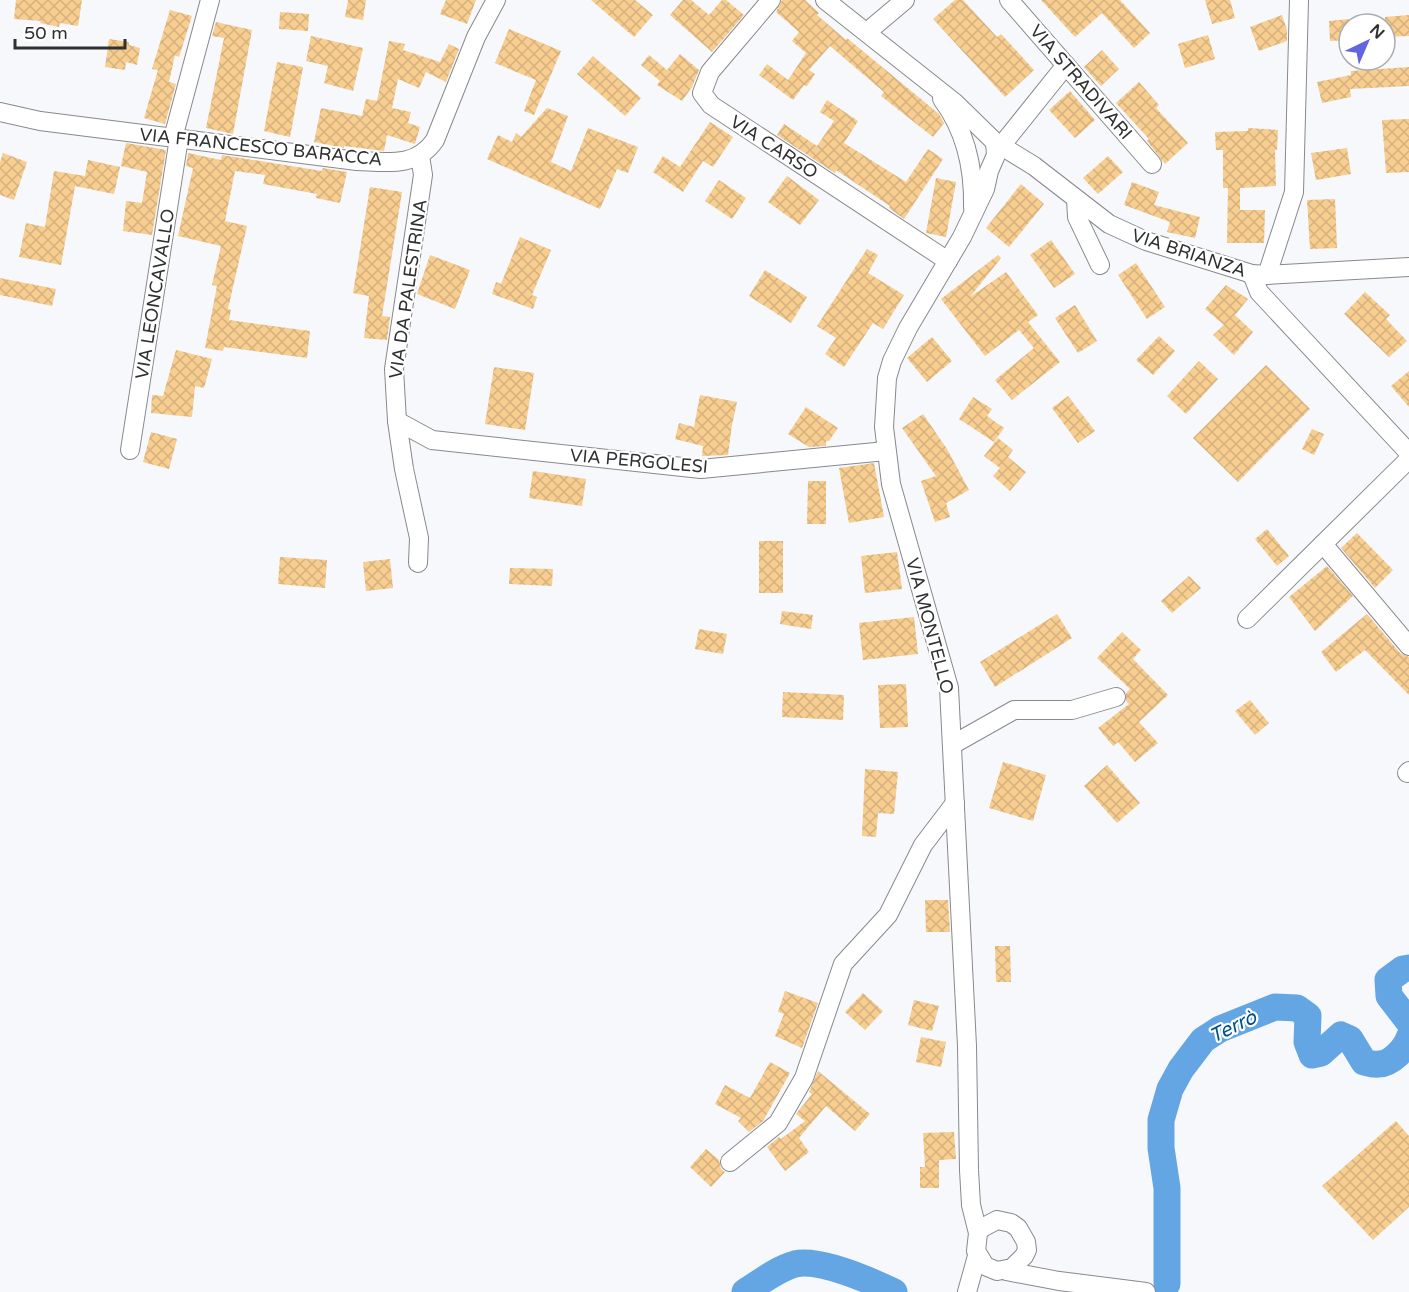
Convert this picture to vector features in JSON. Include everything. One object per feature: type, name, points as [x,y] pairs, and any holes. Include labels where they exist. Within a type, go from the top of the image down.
[{"type":"street","name":"VIA LEONCAVALLO","points":[[130,450],[176,138],[210,0]]},
{"type":"street","points":[[420,156],[435,140],[476,37],[496,0]]},
{"type":"street","name":"VIA CARSO","points":[[771,0],[710,72],[702,93],[711,105],[948,261]]},
{"type":"street","name":"VIA MONTELLO","points":[[825,0],[966,112],[996,146],[985,189],[892,361],[887,378],[885,400],[886,451],[891,484],[947,677],[951,707],[967,1046],[969,1170],[971,1205],[978,1233],[977,1256],[968,1292]]},
{"type":"street","points":[[867,32],[905,0]]},
{"type":"street","name":"VIA STRADIVARI","points":[[1009,0],[1152,164]]},
{"type":"street","points":[[1299,0],[1294,192],[1260,274],[1259,292],[1409,453]]},
{"type":"street","points":[[996,146],[976,135],[971,138],[968,154],[974,164],[982,166],[996,146],[1066,65]]},
{"type":"street","name":"VIA MONTELLO","points":[[932,85],[962,131],[973,180],[972,214]]},
{"type":"street","name":"VIA FRANCESCO BARACCA","points":[[0,112],[40,121],[357,161],[386,162],[411,160],[420,156]]},
{"type":"street","name":"VIA BRIANZA","points":[[996,146],[1018,156],[1047,176],[1109,224],[1146,241],[1260,274],[1409,267]]},
{"type":"street","name":"VIA DA PALESTRINA","points":[[418,563],[419,538],[404,469],[394,369],[423,175],[420,156]]},
{"type":"street","points":[[1076,200],[1077,217],[1100,265]]},
{"type":"street","name":"VIA PERGOLESI","points":[[398,421],[432,440],[701,469],[886,451]]},
{"type":"street","points":[[1247,619],[1409,459]]},
{"type":"street","points":[[1323,544],[1409,646]]},
{"type":"street","points":[[952,745],[1014,710],[1072,710],[1116,697]]},
{"type":"street","points":[[730,1162],[778,1123],[804,1078],[843,964],[888,915],[923,845],[955,803]]},
{"type":"street","name":"VIA MONTELLO","points":[[969,1170],[981,1203],[997,1220]]},
{"type":"street","points":[[978,1233],[982,1228],[997,1220],[1004,1220],[1018,1228],[1026,1242],[1027,1250],[1038,1265],[1059,1281]]},
{"type":"street","points":[[968,1292],[980,1281],[1021,1261],[1027,1250]]},
{"type":"street","points":[[977,1256],[985,1266],[1001,1271],[1146,1292]]},
{"type":"building","points":[[16,0],[82,0],[78,26],[60,23],[59,27],[40,23],[41,21],[14,19]]},
{"type":"building","points":[[348,0],[366,0],[363,20],[345,17]]},
{"type":"building","points":[[446,0],[476,0],[467,24],[440,14]]},
{"type":"building","points":[[591,0],[635,0],[653,15],[634,37]]},
{"type":"building","points":[[683,0],[691,0],[709,15],[722,0],[726,0],[744,15],[712,52],[670,15]]},
{"type":"building","points":[[782,0],[805,0],[819,13],[817,15],[846,40],[847,38],[939,114],[944,123],[933,137],[881,96],[884,92],[830,46],[809,70],[815,74],[793,100],[759,75],[767,64],[788,80],[806,53],[792,41],[799,32],[776,12]]},
{"type":"building","points":[[955,0],[963,0],[997,37],[1001,34],[1034,70],[1005,97],[933,19]]},
{"type":"building","points":[[1041,0],[1120,0],[1150,33],[1134,48],[1102,13],[1075,37]]},
{"type":"building","points":[[1205,0],[1230,0],[1235,18],[1212,24]]},
{"type":"building","points":[[170,10],[192,16],[179,57],[175,55],[169,82],[176,84],[165,124],[144,118],[158,70],[152,69]]},
{"type":"building","points":[[280,12],[309,14],[308,31],[279,29]]},
{"type":"building","points":[[1282,15],[1287,30],[1287,41],[1259,51],[1250,27]]},
{"type":"building","points":[[1409,15],[1409,36],[1397,36],[1397,16]]},
{"type":"building","points":[[1337,20],[1337,41],[1330,41],[1329,21]]},
{"type":"building","points":[[216,22],[252,30],[233,134],[206,128],[224,38],[212,36]]},
{"type":"building","points":[[509,29],[561,51],[534,115],[524,111],[536,80],[495,63]]},
{"type":"building","points":[[1208,35],[1215,59],[1185,68],[1178,44]]},
{"type":"building","points":[[311,36],[363,48],[353,91],[324,83],[328,66],[306,61]]},
{"type":"building","points":[[109,39],[129,42],[129,45],[140,48],[137,65],[126,62],[125,70],[105,67]]},
{"type":"building","points":[[389,41],[405,44],[403,50],[440,62],[449,44],[459,49],[446,82],[426,72],[419,88],[398,79],[392,108],[411,112],[408,123],[420,127],[415,144],[387,135],[384,151],[344,146],[344,148],[314,142],[321,108],[362,116],[366,99],[377,101]]},
{"type":"building","points":[[1102,50],[1119,69],[1101,86],[1084,67]]},
{"type":"building","points":[[680,54],[699,70],[692,87],[682,101],[657,85],[660,81],[641,65],[649,55],[667,70]]},
{"type":"building","points":[[593,56],[641,98],[625,116],[577,74]]},
{"type":"building","points":[[277,62],[303,67],[290,137],[264,131]]},
{"type":"building","points":[[1409,67],[1409,86],[1350,89],[1351,97],[1322,103],[1317,82],[1351,75],[1351,72],[1397,72],[1397,68]]},
{"type":"building","points":[[1139,82],[1159,105],[1156,108],[1188,143],[1165,164],[1147,141],[1149,139],[1116,103]]},
{"type":"building","points":[[1070,91],[1095,120],[1075,138],[1049,110]]},
{"type":"building","points":[[827,100],[858,121],[844,143],[906,182],[928,149],[943,159],[904,219],[889,208],[890,206],[836,170],[835,173],[777,135],[784,124],[817,146],[834,121],[820,112]]},
{"type":"building","points":[[547,108],[568,116],[551,162],[571,171],[588,128],[638,147],[628,173],[617,169],[600,209],[487,159],[498,135],[512,142],[516,133],[521,137]]},
{"type":"building","points":[[1409,119],[1409,172],[1386,173],[1382,120]]},
{"type":"building","points":[[710,122],[733,137],[713,167],[703,161],[683,192],[653,172],[663,156],[680,167]]},
{"type":"building","points":[[1248,128],[1278,130],[1277,150],[1275,150],[1276,186],[1240,188],[1240,210],[1265,210],[1264,243],[1227,243],[1228,188],[1223,188],[1223,150],[1216,150],[1215,132],[1248,131]]},
{"type":"building","points":[[126,143],[166,150],[152,235],[123,231],[126,201],[142,203],[147,172],[121,166]]},
{"type":"building","points":[[1347,148],[1351,174],[1316,180],[1311,153]]},
{"type":"building","points":[[3,153],[27,162],[14,200],[0,195],[0,162]]},
{"type":"building","points":[[188,153],[221,160],[222,155],[322,171],[323,168],[347,172],[340,203],[316,198],[317,194],[263,184],[265,175],[235,171],[225,221],[247,226],[228,309],[231,310],[229,320],[310,331],[307,358],[224,347],[223,351],[205,348],[217,286],[212,285],[221,246],[178,236],[193,168],[186,166]]},
{"type":"building","points":[[1108,156],[1123,172],[1098,194],[1083,178]]},
{"type":"building","points":[[88,160],[120,167],[114,194],[75,186],[61,265],[19,257],[26,223],[45,227],[54,171],[85,176]]},
{"type":"building","points":[[787,176],[819,200],[800,225],[768,202]]},
{"type":"building","points":[[936,178],[956,182],[946,237],[926,233]]},
{"type":"building","points":[[719,180],[746,198],[732,219],[705,201]]},
{"type":"building","points":[[1132,182],[1159,192],[1154,205],[1200,217],[1195,238],[1167,232],[1170,222],[1124,205]]},
{"type":"building","points":[[1021,184],[1044,204],[1009,247],[986,228]]},
{"type":"building","points":[[370,187],[402,192],[382,316],[390,317],[387,340],[364,338],[369,296],[353,293]]},
{"type":"building","points":[[1335,199],[1337,248],[1310,249],[1307,200]]},
{"type":"building","points":[[520,237],[551,250],[532,295],[537,297],[533,309],[492,294],[496,282],[501,284]]},
{"type":"building","points":[[1051,240],[1075,274],[1054,288],[1030,255]]},
{"type":"building","points":[[867,249],[878,255],[868,273],[904,295],[883,329],[873,323],[844,367],[825,354],[836,338],[817,326]]},
{"type":"building","points":[[430,255],[470,270],[455,309],[417,294]]},
{"type":"building","points":[[998,255],[1001,258],[970,297],[1006,272],[1038,315],[1028,322],[1060,362],[1012,400],[995,380],[1034,348],[1019,330],[985,356],[941,299]]},
{"type":"building","points":[[1136,263],[1165,307],[1147,319],[1118,275]]},
{"type":"building","points":[[765,270],[807,297],[791,323],[749,296]]},
{"type":"building","points":[[0,278],[56,289],[52,306],[0,295]]},
{"type":"building","points":[[1226,285],[1248,299],[1235,315],[1253,332],[1234,355],[1213,335],[1224,325],[1205,309]]},
{"type":"building","points":[[1365,292],[1390,315],[1386,319],[1407,341],[1389,357],[1344,314]]},
{"type":"building","points":[[1075,305],[1097,341],[1078,353],[1055,318]]},
{"type":"building","points":[[1159,336],[1175,351],[1153,375],[1136,360]]},
{"type":"building","points":[[932,337],[952,361],[927,382],[907,358]]},
{"type":"building","points":[[176,350],[212,359],[204,388],[195,386],[192,417],[151,413],[152,395],[163,396]]},
{"type":"building","points":[[1199,361],[1218,379],[1186,414],[1167,396]]},
{"type":"building","points":[[1266,365],[1310,409],[1238,482],[1193,438]]},
{"type":"building","points":[[494,367],[534,373],[525,430],[485,424]]},
{"type":"building","points":[[1409,371],[1409,407],[1391,386]]},
{"type":"building","points":[[700,395],[737,402],[728,455],[702,456],[703,446],[675,439],[679,423],[694,427]]},
{"type":"building","points":[[1068,396],[1095,431],[1078,443],[1052,408]]},
{"type":"building","points":[[973,397],[992,409],[987,416],[1004,428],[994,442],[959,419]]},
{"type":"building","points":[[806,407],[838,428],[829,441],[826,441],[826,446],[809,447],[788,434]]},
{"type":"building","points":[[923,414],[947,449],[969,490],[946,503],[950,517],[935,522],[921,481],[936,476],[902,428]]},
{"type":"building","points":[[1312,429],[1324,434],[1314,455],[1302,449]]},
{"type":"building","points":[[151,432],[177,439],[169,469],[143,462]]},
{"type":"building","points":[[998,438],[1013,450],[1008,457],[1026,472],[1010,491],[993,476],[1000,468],[984,456]]},
{"type":"building","points":[[874,463],[884,517],[849,523],[839,468]]},
{"type":"building","points":[[533,471],[586,479],[582,506],[529,498]]},
{"type":"building","points":[[808,481],[826,481],[826,524],[807,524]]},
{"type":"building","points":[[1267,529],[1289,556],[1277,566],[1255,539]]},
{"type":"building","points":[[1357,533],[1393,570],[1375,588],[1341,548]]},
{"type":"building","points":[[759,541],[783,541],[783,593],[759,593]]},
{"type":"building","points":[[897,552],[902,589],[865,593],[861,556]]},
{"type":"building","points":[[280,557],[327,560],[325,588],[278,584]]},
{"type":"building","points":[[390,559],[393,588],[366,591],[363,562]]},
{"type":"building","points":[[1327,566],[1353,596],[1315,631],[1289,597]]},
{"type":"building","points":[[510,568],[553,569],[552,586],[509,584]]},
{"type":"building","points":[[1189,576],[1201,588],[1172,613],[1161,601]]},
{"type":"building","points":[[782,611],[813,615],[811,629],[780,624]]},
{"type":"building","points":[[1057,614],[1072,638],[995,687],[980,662]]},
{"type":"building","points":[[1367,614],[1400,653],[1409,657],[1409,695],[1365,650],[1336,672],[1321,652]]},
{"type":"building","points":[[914,617],[918,654],[863,660],[859,623]]},
{"type":"building","points":[[699,629],[727,634],[723,654],[695,649]]},
{"type":"building","points":[[1122,632],[1141,650],[1133,659],[1168,695],[1139,722],[1158,743],[1135,762],[1118,742],[1113,746],[1098,728],[1129,704],[1126,701],[1126,693],[1130,689],[1097,658]]},
{"type":"building","points":[[906,684],[908,727],[880,728],[878,685]]},
{"type":"building","points":[[783,692],[844,695],[843,720],[782,717]]},
{"type":"building","points":[[1250,700],[1269,723],[1255,735],[1235,711]]},
{"type":"building","points":[[1003,762],[1046,775],[1033,821],[989,808]]},
{"type":"building","points":[[1107,765],[1140,803],[1117,823],[1084,786]]},
{"type":"building","points":[[865,769],[898,772],[894,814],[878,813],[876,837],[862,836]]},
{"type":"building","points":[[925,900],[948,900],[950,932],[926,932]]},
{"type":"building","points":[[995,946],[1010,946],[1011,982],[996,982]]},
{"type":"building","points":[[785,991],[818,1003],[802,1048],[775,1036],[784,1014],[778,1012]]},
{"type":"building","points":[[863,993],[883,1011],[865,1030],[845,1012]]},
{"type":"building","points":[[914,1000],[939,1006],[932,1031],[908,1025]]},
{"type":"building","points":[[921,1037],[946,1042],[941,1067],[916,1062]]},
{"type":"building","points":[[770,1062],[790,1073],[763,1121],[749,1132],[738,1121],[741,1118],[715,1104],[725,1085],[750,1098]]},
{"type":"building","points":[[818,1071],[870,1114],[855,1131],[826,1106],[799,1138],[809,1152],[785,1171],[767,1147],[805,1121],[796,1114],[812,1094],[809,1092]]},
{"type":"building","points":[[1396,1121],[1409,1136],[1409,1207],[1373,1240],[1322,1186]]},
{"type":"building","points":[[954,1132],[956,1159],[939,1160],[939,1188],[920,1188],[920,1167],[925,1167],[923,1133]]},
{"type":"building","points":[[706,1149],[719,1160],[721,1169],[725,1172],[711,1187],[690,1167]]},
{"type":"waterway","name":"Terrò","points":[[1409,968],[1403,969],[1388,980],[1389,996],[1409,1022]]},
{"type":"waterway","name":"Terrò","points":[[1167,1284],[1167,1188],[1161,1148],[1161,1120],[1170,1089],[1181,1069],[1203,1040],[1220,1029],[1275,1007],[1297,1008],[1308,1016],[1307,1042],[1312,1055],[1321,1053],[1341,1035],[1350,1039],[1364,1062],[1384,1063],[1397,1055],[1409,1038]]},
{"type":"waterway","name":"Terrò","points":[[745,1292],[782,1269],[805,1263],[831,1267],[894,1292]]}]
